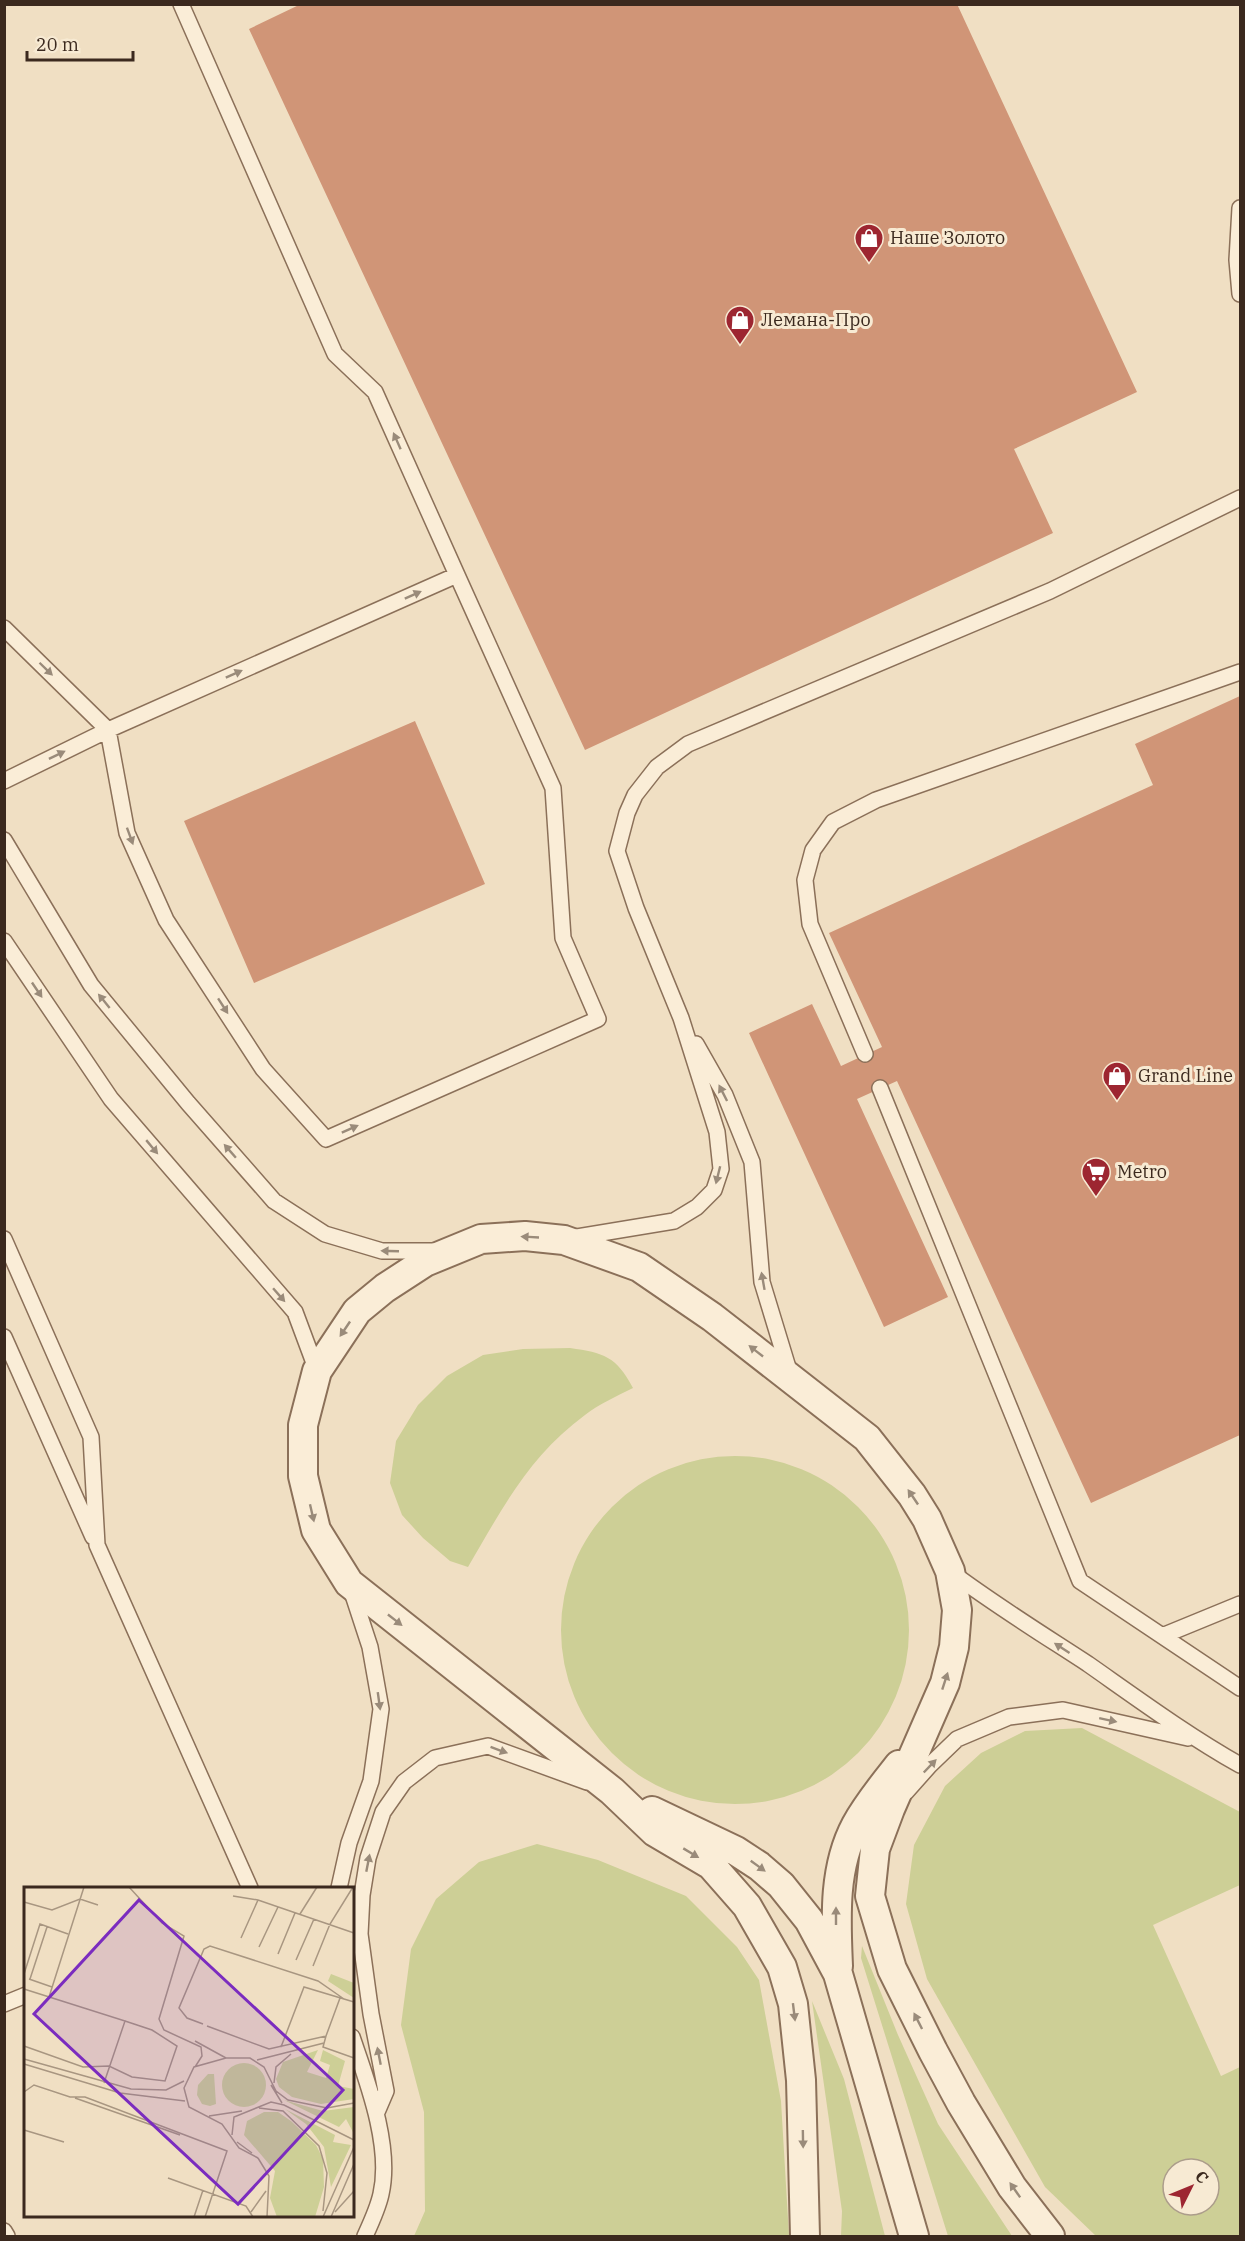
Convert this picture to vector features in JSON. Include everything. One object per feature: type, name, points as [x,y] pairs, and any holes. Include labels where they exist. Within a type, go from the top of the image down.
[{"type":"street","points":[[805,2236],[801,2080],[793,2004],[782,1966],[747,1906],[711,1866],[655,1832],[612,1791],[349,1584],[316,1530],[303,1476],[303,1425],[317,1371],[357,1311],[385,1288],[425,1262],[481,1239],[525,1236],[564,1240],[639,1267],[712,1317],[792,1377],[867,1438],[893,1469],[927,1519],[950,1571],[957,1610],[954,1647],[945,1683],[890,1809],[876,1849],[870,1896],[891,1969],[961,2103],[1012,2187],[1050,2236]]},
{"type":"street","points":[[838,1974],[835,1910],[843,1860],[855,1827],[874,1797],[922,1735]]},
{"type":"street","points":[[612,1791],[736,1851],[759,1866],[781,1885],[809,1920],[838,1974],[914,2236]]},
{"type":"lane","points":[[4,628],[108,730],[128,833],[166,920],[263,1069],[326,1139],[598,1019],[563,938],[553,788],[375,392],[335,354],[181,4]]},
{"type":"lane","points":[[1240,208],[1237,260],[1240,294]]},
{"type":"lane","points":[[564,1240],[674,1221],[697,1207],[714,1190],[721,1169],[717,1132],[681,1018],[636,908],[617,851],[627,813],[635,795],[657,767],[688,744],[1050,591],[1240,498]]},
{"type":"lane","points":[[4,781],[108,730],[457,575]]},
{"type":"lane","points":[[866,1054],[810,924],[805,880],[813,850],[833,822],[876,800],[1240,672]]},
{"type":"lane","points":[[4,840],[91,985],[188,1103],[274,1201],[325,1234],[382,1251],[448,1251]]},
{"type":"lane","points":[[4,941],[111,1099],[295,1312],[317,1371]]},
{"type":"lane","points":[[681,1018],[725,1095],[752,1162],[762,1282],[792,1377]]},
{"type":"lane","points":[[880,1088],[1080,1581],[1240,1688]]},
{"type":"lane","points":[[4,1239],[91,1437],[97,1545]]},
{"type":"lane","points":[[4,1337],[250,1887]]},
{"type":"lane","points":[[950,1571],[1197,1740],[1240,1765]]},
{"type":"lane","points":[[339,1887],[349,1843],[371,1781],[381,1709],[370,1647],[349,1584]]},
{"type":"lane","points":[[1162,1636],[1240,1604]]},
{"type":"lane","points":[[890,1809],[957,1739],[1009,1717],[1063,1710],[1197,1740]]},
{"type":"lane","points":[[377,2112],[386,2091],[371,2014],[360,1934],[362,1896],[368,1858],[383,1812],[404,1782],[435,1758],[488,1746],[612,1791]]},
{"type":"lane","points":[[4,2004],[24,1996]]},
{"type":"lane","points":[[354,2043],[377,2112],[383,2164],[382,2193],[365,2236]]},
{"type":"lane","points":[[4,2231],[7,2236]]},
{"type":"green space","points":[[570,1348],[600,1354],[608,1358],[621,1369],[633,1388],[590,1411],[548,1448],[518,1485],[468,1567],[450,1561],[423,1538],[402,1515],[390,1483],[396,1441],[418,1405],[447,1376],[483,1355],[523,1349]]},
{"type":"green space","points":[[735,1456],[769,1460],[802,1469],[832,1485],[858,1507],[880,1533],[896,1563],[905,1596],[909,1630],[905,1664],[896,1697],[880,1727],[858,1753],[832,1775],[802,1791],[769,1800],[735,1804],[701,1800],[668,1791],[638,1775],[612,1753],[590,1727],[574,1697],[565,1664],[561,1630],[565,1596],[574,1563],[590,1533],[612,1507],[638,1485],[668,1469],[701,1460]]},
{"type":"green space","points":[[1082,1728],[1240,1812],[1240,1885],[1153,1925],[1221,2076],[1240,2067],[1240,2236],[1096,2236],[1045,2187],[927,1979],[906,1904],[914,1845],[945,1786],[981,1753],[1025,1731]]},
{"type":"green space","points":[[537,1844],[598,1860],[686,1896],[737,1947],[759,1980],[781,2101],[789,2236],[414,2236],[425,2211],[424,2112],[401,2025],[411,1949],[436,1899],[479,1862]]},
{"type":"green space","points":[[862,1946],[898,2035],[938,2124],[1012,2236],[948,2236],[861,1958]]},
{"type":"green space","points":[[812,2001],[844,2079],[885,2236],[841,2236],[842,2211]]},
{"type":"building","points":[[301,4],[957,4],[1137,392],[1014,449],[1053,533],[585,750],[249,29]]},
{"type":"building","name":"Metro","points":[[1240,696],[1240,1435],[1091,1503],[897,1081],[857,1099],[948,1297],[884,1327],[749,1033],[812,1004],[841,1066],[882,1047],[829,933],[1153,785],[1135,744]]},
{"type":"building","points":[[415,721],[485,884],[254,983],[184,821]]},
{"type":"place","name":"Наше Золото","points":[[869,264]]},
{"type":"place","name":"Лемана-Про","points":[[740,346]]},
{"type":"place","name":"Grand Line","points":[[1117,1102]]},
{"type":"place","name":"Metro","points":[[1096,1198]]}]
